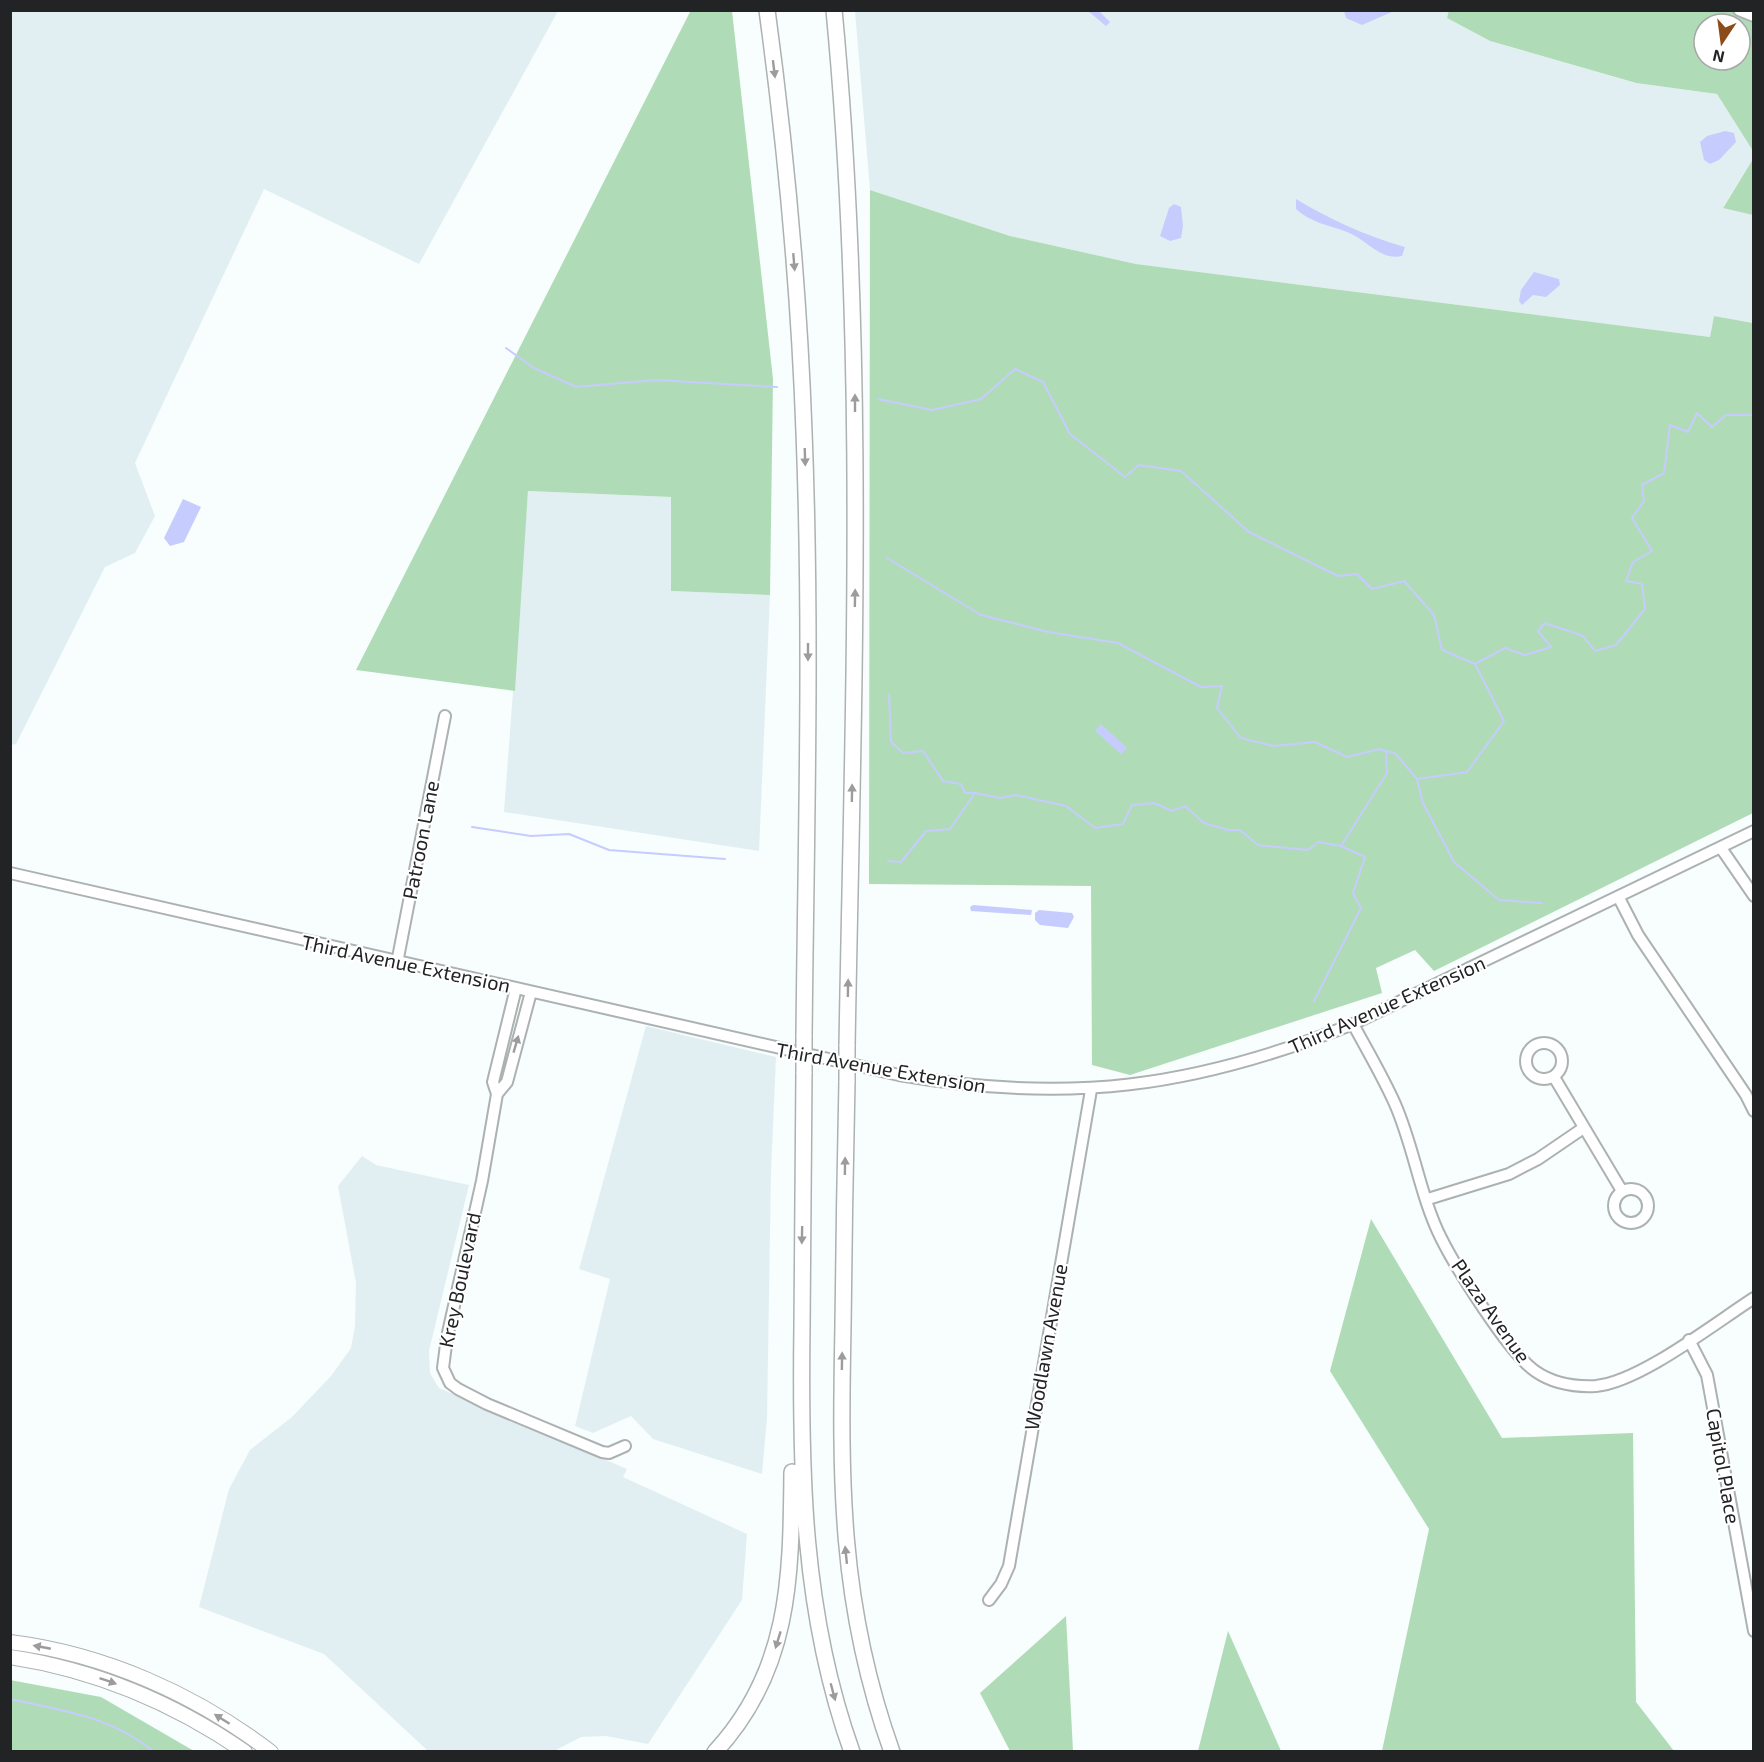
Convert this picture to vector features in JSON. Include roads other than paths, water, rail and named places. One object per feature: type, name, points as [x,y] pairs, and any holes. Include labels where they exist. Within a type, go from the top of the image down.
[{"type":"highway","points":[[767,10],[793,249],[805,446],[808,667],[801,1349],[802,1488],[810,1582],[826,1664],[852,1752]]},
{"type":"highway","points":[[834,10],[846,150],[855,384],[856,529],[842,1407],[843,1518],[849,1580],[859,1640],[892,1752]]},
{"type":"highway","points":[[715,1752],[740,1720],[760,1686],[776,1648],[784,1616],[790,1558],[793,1414],[801,1349]]},
{"type":"main road","points":[[10,1642],[74,1654],[132,1673],[218,1715],[271,1752]]},
{"type":"main road","points":[[10,1657],[70,1669],[127,1688],[183,1714],[245,1752]]},
{"type":"street","points":[[1739,10],[1754,16]]},
{"type":"street","name":"Patroon Lane","points":[[397,963],[445,716]]},
{"type":"street","name":"Third Avenue Extension","points":[[10,873],[397,963],[910,1077],[998,1089],[1091,1090],[1166,1080],[1256,1060],[1353,1024],[1754,831]]},
{"type":"street","points":[[1721,848],[1754,896]]},
{"type":"street","points":[[1618,898],[1638,935],[1746,1095],[1754,1111]]},
{"type":"street","name":"Krey Boulevard","points":[[516,988],[493,1082],[497,1094],[482,1181],[442,1360],[446,1376],[458,1389],[488,1404],[602,1452],[609,1453],[626,1446]]},
{"type":"street","name":"Krey Boulevard","points":[[497,1094],[507,1082],[531,992]]},
{"type":"street","name":"Plaza Avenue","points":[[1353,1024],[1395,1104],[1440,1237],[1483,1305],[1525,1364],[1548,1378],[1574,1385],[1596,1386],[1612,1382],[1636,1372],[1754,1298]]},
{"type":"street","points":[[1554,1077],[1582,1129],[1622,1191]]},
{"type":"street","name":"Woodlawn Avenue","points":[[989,1600],[1001,1584],[1009,1566],[1091,1090]]},
{"type":"street","points":[[1428,1199],[1509,1174],[1538,1159],[1582,1129]]},
{"type":"street","name":"Capitol Place","points":[[1689,1340],[1707,1375],[1754,1631]]},
{"type":"water","points":[[1344,10],[1394,11],[1362,25],[1346,18]]},
{"type":"water","points":[[1088,11],[1099,11],[1110,22],[1106,26]]},
{"type":"water","points":[[1725,131],[1734,133],[1736,142],[1719,160],[1710,164],[1704,160],[1700,142],[1707,136]]},
{"type":"water","points":[[1296,199],[1349,227],[1405,247],[1402,256],[1387,255],[1354,235],[1308,218],[1296,209]]},
{"type":"water","points":[[1174,204],[1181,207],[1183,226],[1181,238],[1170,241],[1160,236],[1169,208]]},
{"type":"water","points":[[1534,272],[1559,279],[1560,285],[1546,297],[1533,295],[1522,305],[1519,301],[1521,290]]},
{"type":"water","points":[[183,499],[201,507],[184,542],[170,546],[164,538]]},
{"type":"water","points":[[1101,724],[1127,748],[1121,754],[1095,731]]},
{"type":"water","points":[[973,905],[1032,910],[1031,915],[971,911],[970,907]]},
{"type":"water","points":[[1039,910],[1072,913],[1074,917],[1068,928],[1040,925],[1035,920],[1035,913]]},
{"type":"waterway","points":[[506,348],[534,368],[576,387],[656,380],[777,387]]},
{"type":"waterway","points":[[878,399],[932,410],[981,399],[1015,369],[1043,382],[1070,434],[1125,477],[1139,465],[1181,471],[1249,532],[1338,576],[1357,574],[1372,589],[1404,581],[1434,615],[1442,650],[1475,664]]},
{"type":"waterway","points":[[888,861],[901,862],[926,831],[950,829],[975,793],[1000,798],[1016,795],[1066,806],[1095,828],[1123,824],[1132,805],[1154,803],[1172,811],[1185,806],[1204,823],[1228,830],[1240,830],[1258,845],[1308,850],[1318,842],[1341,846],[1387,773],[1386,751],[1395,753],[1417,779],[1467,772],[1504,721],[1475,664],[1505,648],[1525,655],[1551,647],[1538,631],[1545,623],[1583,636],[1595,651],[1616,645],[1645,609],[1642,584],[1626,581],[1633,562],[1652,551],[1632,518],[1644,501],[1642,485],[1664,473],[1670,425],[1688,432],[1697,413],[1712,427],[1726,415],[1754,415]]},
{"type":"waterway","points":[[887,558],[981,615],[1048,632],[1118,643],[1201,687],[1222,686],[1217,708],[1241,738],[1273,746],[1315,742],[1347,757],[1380,749],[1385,751]]},
{"type":"waterway","points":[[889,694],[891,742],[903,753],[923,751],[943,781],[961,784],[965,793],[975,793]]},
{"type":"waterway","points":[[1417,779],[1423,803],[1454,862],[1499,900],[1542,903]]},
{"type":"waterway","points":[[472,827],[531,836],[569,834],[609,850],[725,859]]},
{"type":"waterway","points":[[1314,1001],[1361,908],[1353,893],[1365,857],[1341,846]]},
{"type":"waterway","points":[[10,1699],[104,1723],[121,1730],[154,1752]]}]
